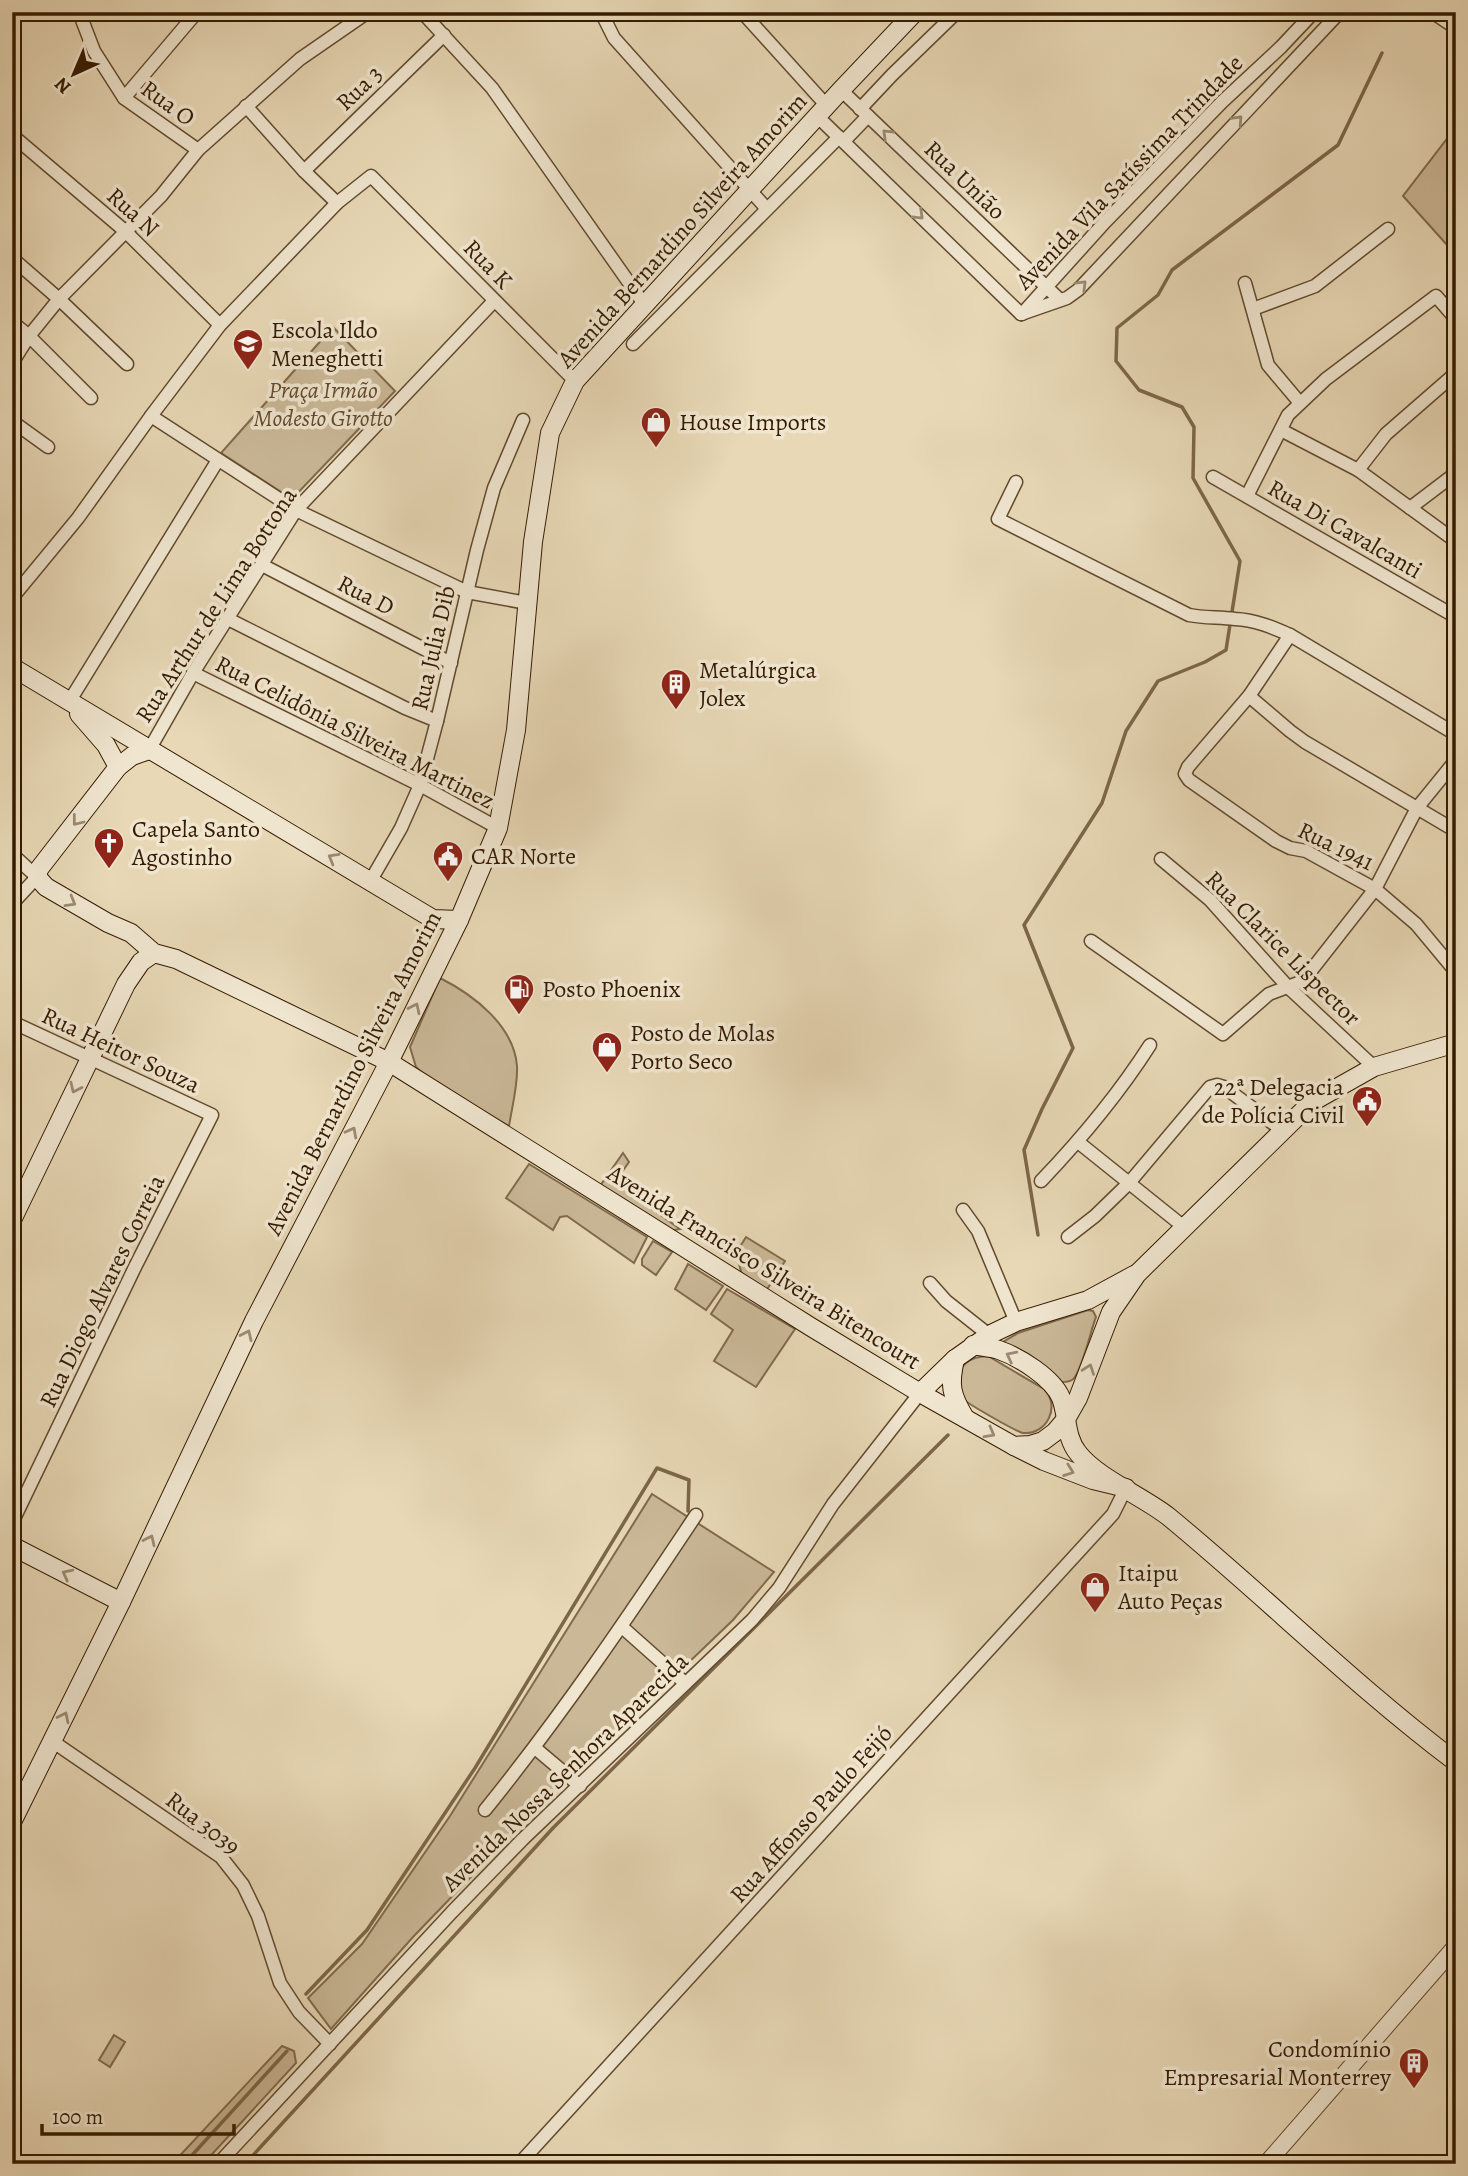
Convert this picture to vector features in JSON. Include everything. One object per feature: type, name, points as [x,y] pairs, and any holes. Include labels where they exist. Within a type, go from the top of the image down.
[{"type":"main road","name":"Avenida Bernardino Silveira Amorim","points":[[12,1822],[121,1602],[254,1321],[389,1062],[458,920],[498,828],[516,730],[527,603],[550,433],[575,381],[907,15]]},
{"type":"main road","points":[[12,667],[433,919],[458,920]]},
{"type":"main road","points":[[69,702],[106,745],[118,767]]},
{"type":"main road","points":[[37,877],[40,869],[118,767],[132,756],[149,750]]},
{"type":"main road","name":"Avenida Francisco Silveira Bitencourt","points":[[37,877],[46,887],[108,923],[131,933],[148,958],[176,959],[389,1062],[967,1420],[1044,1461],[1126,1488]]},
{"type":"main road","points":[[433,919],[441,954]]},
{"type":"main road","points":[[12,1220],[126,984],[148,958]]},
{"type":"main road","points":[[1014,1446],[1043,1441],[1055,1432],[1078,1398],[1111,1312],[1137,1273],[1312,1102],[1374,1067],[1456,1043]]},
{"type":"main road","points":[[920,1393],[955,1359],[989,1335],[1016,1322],[1088,1300],[1137,1273]]},
{"type":"main road","points":[[973,1345],[996,1349],[1038,1371],[1061,1396],[1066,1419]]},
{"type":"main road","points":[[955,1359],[951,1389],[967,1420]]},
{"type":"main road","name":"Avenida Francisco Silveira Bitencourt","points":[[1066,1419],[1072,1444],[1078,1454],[1101,1473],[1167,1515],[1411,1728],[1456,1762]]},
{"type":"main road","points":[[12,1546],[121,1602]]},
{"type":"street","name":"Rua O","points":[[79,12],[94,51],[124,98],[198,150]]},
{"type":"street","points":[[124,98],[197,12]]},
{"type":"street","points":[[12,363],[29,336],[59,299],[161,196],[198,150],[300,59],[368,12]]},
{"type":"street","points":[[422,12],[492,89],[644,304]]},
{"type":"street","points":[[601,12],[614,38],[767,209]]},
{"type":"street","points":[[742,12],[822,111],[841,139],[1021,314]]},
{"type":"street","points":[[633,344],[841,139],[892,75],[957,12]]},
{"type":"street","name":"Avenida Vila Satíssima Trindade","points":[[1021,314],[1105,222],[1314,12]]},
{"type":"street","name":"Avenida Vila Satíssima Trindade","points":[[1021,314],[1060,300],[1078,290],[1340,12]]},
{"type":"street","points":[[1432,12],[1456,28]]},
{"type":"street","name":"Rua 3","points":[[304,171],[444,35]]},
{"type":"street","name":"Rua União","points":[[841,90],[1060,300]]},
{"type":"street","points":[[12,598],[78,518],[220,325],[337,203],[304,171],[246,106]]},
{"type":"street","name":"Rua N","points":[[12,135],[125,232],[220,325]]},
{"type":"street","name":"Rua K","points":[[337,203],[371,176],[575,381]]},
{"type":"street","points":[[1253,309],[1315,286],[1388,229]]},
{"type":"street","points":[[12,258],[127,364]]},
{"type":"street","points":[[1245,283],[1268,365],[1300,403]]},
{"type":"street","points":[[1247,496],[1288,415],[1326,379],[1436,296],[1456,319]]},
{"type":"street","name":"Rua Arthur de Lima Bottona","points":[[149,750],[193,673],[296,510],[494,301]]},
{"type":"street","points":[[12,322],[91,398]]},
{"type":"street","points":[[1358,470],[1386,434],[1456,373]]},
{"type":"street","points":[[151,416],[296,510],[467,592],[527,603]]},
{"type":"street","name":"Rua Julia Dib","points":[[371,880],[401,828],[420,785],[494,488],[523,420]]},
{"type":"street","points":[[12,421],[48,447]]},
{"type":"street","points":[[1281,430],[1358,470],[1453,536]]},
{"type":"street","points":[[69,702],[218,460]]},
{"type":"street","points":[[1410,508],[1456,473]]},
{"type":"street","name":"Rua Di Cavalcanti","points":[[1213,477],[1456,617]]},
{"type":"street","points":[[1016,482],[998,519],[1189,615],[1264,623],[1290,635],[1456,733]]},
{"type":"street","name":"Rua D","points":[[262,565],[451,663]]},
{"type":"street","points":[[228,618],[405,708],[437,721]]},
{"type":"street","points":[[1290,635],[1249,696],[1305,742],[1456,831]]},
{"type":"street","name":"Rua Celidônia Silveira Martinez","points":[[193,673],[420,785],[498,828]]},
{"type":"street","name":"Rua 1941","points":[[1249,696],[1188,767],[1185,774],[1189,780],[1276,841],[1290,848],[1306,851],[1375,889],[1416,924],[1456,972]]},
{"type":"street","points":[[1091,941],[1223,1034],[1269,994],[1306,977],[1375,889],[1416,808],[1456,760]]},
{"type":"street","points":[[12,853],[37,877],[12,904]]},
{"type":"street","name":"Rua Clarice Lispector","points":[[1161,859],[1210,900],[1288,987],[1374,1067]]},
{"type":"street","name":"Rua Heitor Souza","points":[[12,1022],[212,1115]]},
{"type":"street","points":[[1041,1181],[1078,1142],[1124,1085],[1150,1045]]},
{"type":"street","points":[[1068,1237],[1095,1216],[1129,1183],[1210,1087],[1224,1087],[1282,1130]]},
{"type":"street","name":"Rua Diogo Alvares Correia","points":[[12,1522],[212,1115]]},
{"type":"street","points":[[1078,1142],[1184,1227]]},
{"type":"street","points":[[963,1210],[978,1231],[1016,1322]]},
{"type":"street","points":[[930,1283],[946,1301],[989,1335]]},
{"type":"street","name":"Avenida Nossa Senhora Aparecida","points":[[218,2164],[452,1912],[752,1620],[779,1588],[833,1504],[920,1393]]},
{"type":"street","name":"Rua Affonso Paulo Feijó","points":[[519,2164],[1114,1514],[1126,1488]]},
{"type":"street","points":[[485,1810],[535,1748],[622,1627],[696,1515]]},
{"type":"street","points":[[622,1627],[685,1683]]},
{"type":"street","name":"Rua 3039","points":[[52,1741],[221,1857],[243,1885],[258,1916],[280,1983],[299,2012],[330,2044]]},
{"type":"street","points":[[535,1748],[580,1786]]},
{"type":"street","points":[[1266,2164],[1456,1946]]},
{"type":"green space","points":[[1456,127],[1456,255],[1403,196]]},
{"type":"green space","name":"Praça Irmão Modesto Girotto","points":[[333,327],[395,391],[292,499],[221,453]]},
{"type":"green space","points":[[440,978],[479,1003],[500,1025],[508,1038],[517,1066],[509,1126],[424,1075],[416,1067],[410,1047]]},
{"type":"green space","points":[[623,1153],[629,1162],[615,1182],[680,1229],[669,1231],[600,1186]]},
{"type":"green space","points":[[529,1164],[647,1237],[634,1263],[567,1216],[560,1217],[553,1230],[506,1198]]},
{"type":"green space","points":[[746,1237],[785,1261],[766,1291],[742,1275],[736,1253]]},
{"type":"green space","points":[[653,1241],[672,1252],[656,1275],[642,1265],[642,1259]]},
{"type":"green space","points":[[688,1264],[723,1286],[706,1310],[675,1289]]},
{"type":"green space","points":[[727,1289],[795,1329],[756,1387],[714,1361],[733,1330],[711,1314]]},
{"type":"green space","points":[[1088,1310],[1093,1311],[1096,1317],[1079,1370],[1070,1381],[1061,1382],[998,1345],[1018,1333]]},
{"type":"green space","points":[[988,1356],[1044,1389],[1049,1396],[1049,1418],[1039,1429],[1023,1433],[962,1398],[955,1383],[960,1371],[970,1360]]},
{"type":"green space","points":[[652,1494],[774,1572],[733,1620],[544,1801],[413,1937],[331,2029],[308,1998],[362,1944],[450,1816]]},
{"type":"green space","points":[[114,2035],[125,2042],[110,2067],[99,2060]]},
{"type":"green space","points":[[282,2046],[294,2051],[296,2063],[203,2164],[172,2164]]},
{"type":"waterway","points":[[1038,1235],[1024,1150],[1073,1048],[1024,925],[1102,803],[1126,731],[1158,681],[1205,662],[1226,650],[1240,561],[1193,478],[1194,427],[1182,407],[1139,390],[1116,361],[1117,328],[1158,295],[1172,270],[1338,145],[1382,53]]},
{"type":"waterway","points":[[245,2164],[553,1828],[948,1435]]},
{"type":"waterway","points":[[306,1994],[367,1930],[475,1768],[657,1468],[689,1480],[688,1511]]},
{"type":"waterway","points":[[184,2164],[287,2051]]},
{"type":"place","name":"Escola Ildo Meneghetti","points":[[248,371]]},
{"type":"place","name":"House Imports","points":[[656,449]]},
{"type":"place","name":"Metalúrgica Jolex","points":[[676,711]]},
{"type":"place","name":"Capela Santo Agostinho","points":[[109,870]]},
{"type":"place","name":"CAR Norte","points":[[448,883]]},
{"type":"place","name":"Posto Phoenix","points":[[519,1016]]},
{"type":"place","name":"Posto de Molas Porto Seco","points":[[607,1074]]},
{"type":"place","name":"22ª Delegacia de Polícia Civil","points":[[1367,1128]]},
{"type":"place","name":"Itaipu Auto Peças","points":[[1095,1614]]},
{"type":"place","name":"Condomínio Empresarial Monterrey","points":[[1414,2090]]}]
